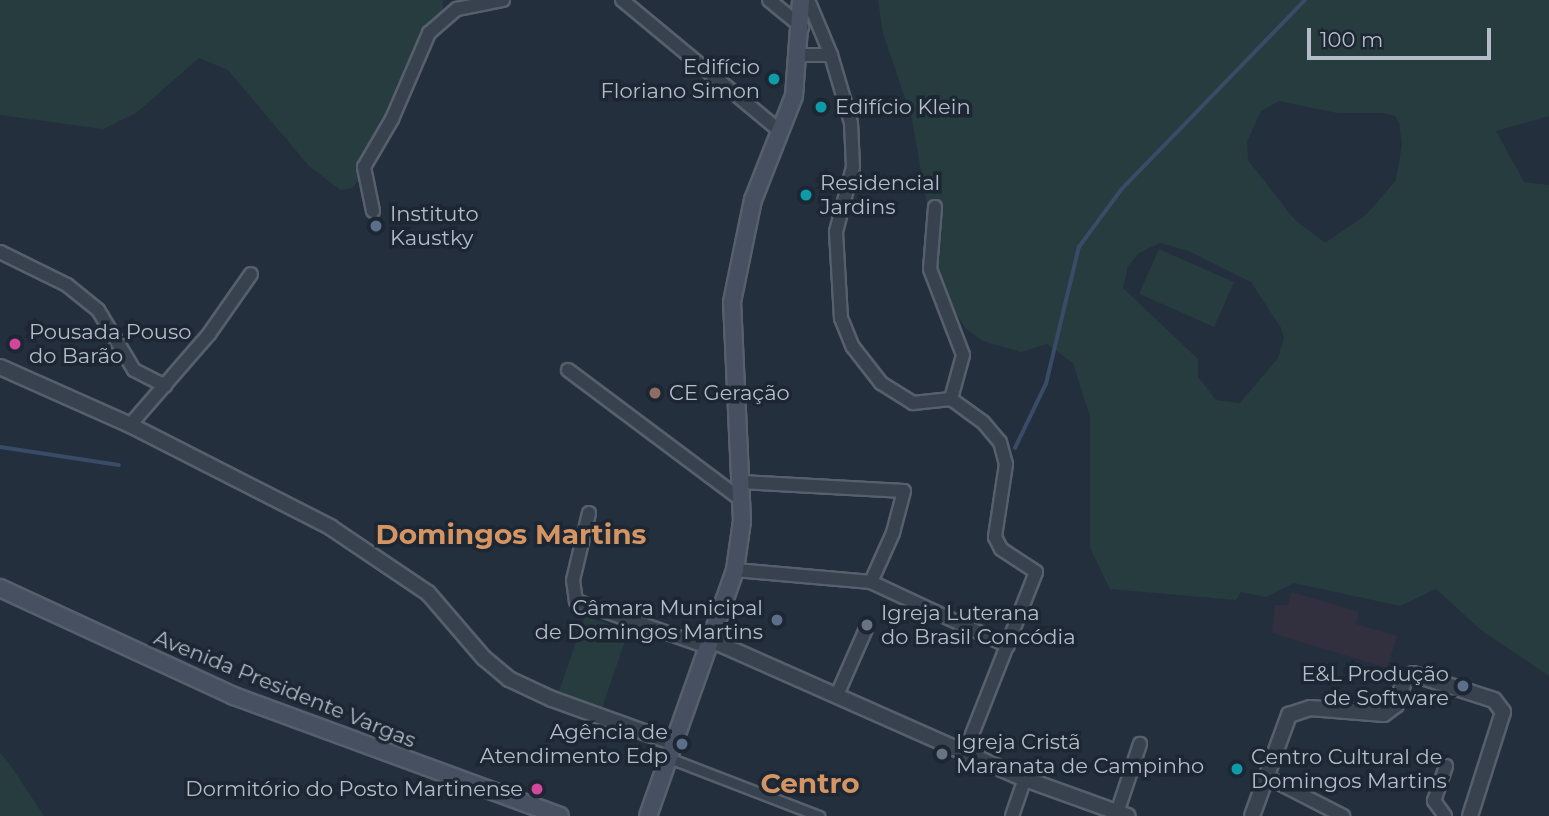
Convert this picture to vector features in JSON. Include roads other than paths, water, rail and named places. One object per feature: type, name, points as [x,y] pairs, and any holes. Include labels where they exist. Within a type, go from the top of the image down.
[{"type":"main road","points":[[648,816],[735,570],[742,500],[732,302],[753,200],[794,96],[800,55],[801,0]]},
{"type":"main road","name":"Avenida Presidente Vargas","points":[[0,588],[234,696],[559,816]]},
{"type":"street","points":[[373,211],[364,167],[392,119],[429,33],[457,9],[503,0]]},
{"type":"street","points":[[622,0],[781,132]]},
{"type":"street","points":[[769,0],[802,27]]},
{"type":"street","points":[[808,0],[831,55],[853,148],[836,232],[841,318],[853,347],[881,383],[913,403],[951,399],[983,422],[1000,442],[1006,464],[995,537],[1001,549],[1036,572],[965,752]]},
{"type":"street","points":[[800,55],[831,55]]},
{"type":"street","points":[[935,207],[930,269],[963,355],[951,399]]},
{"type":"street","points":[[0,251],[67,285],[98,310],[134,370],[165,386]]},
{"type":"street","points":[[130,425],[165,386],[251,274]]},
{"type":"street","points":[[0,367],[130,425],[330,527],[399,570],[428,593],[484,658],[509,679],[819,816]]},
{"type":"street","points":[[568,370],[742,500]]},
{"type":"street","points":[[741,482],[904,491],[893,533],[871,582]]},
{"type":"street","points":[[589,513],[573,580],[576,601],[711,644],[837,695],[1025,779],[1122,814],[1140,744]]},
{"type":"street","points":[[735,570],[871,582],[1008,646]]},
{"type":"street","points":[[837,695],[866,629]]},
{"type":"street","points":[[1252,816],[1289,715],[1310,708],[1384,714],[1396,705],[1408,676],[1432,679],[1494,700],[1503,712],[1470,816]]},
{"type":"street","points":[[1445,816],[1434,801],[1446,766]]},
{"type":"street","points":[[1265,776],[1343,816]]},
{"type":"street","points":[[1012,816],[1025,779]]},
{"type":"waterway","points":[[1015,448],[1046,384],[1079,247],[1121,190],[1305,0]]},
{"type":"waterway","points":[[0,447],[119,465]]},
{"type":"place","name":"Edifício Floriano Simon","points":[[774,79]]},
{"type":"place","name":"Edifício Klein","points":[[821,107]]},
{"type":"place","name":"Residencial Jardins","points":[[806,195]]},
{"type":"place","name":"Instituto Kaustky","points":[[376,226]]},
{"type":"place","name":"Pousada Pouso do Barão","points":[[15,344]]},
{"type":"place","name":"CE Geração","points":[[655,393]]},
{"type":"place","name":"Câmara Municipal de Domingos Martins","points":[[777,620]]},
{"type":"place","name":"Igreja Luterana do Brasil Concódia","points":[[867,625]]},
{"type":"place","name":"E&L Produção de Software","points":[[1463,686]]},
{"type":"place","name":"Agência de Atendimento Edp","points":[[682,744]]},
{"type":"place","name":"Igreja Cristã Maranata de Campinho","points":[[942,754]]},
{"type":"place","name":"Centro Cultural de Domingos Martins","points":[[1237,769]]},
{"type":"place","name":"Dormitório do Posto Martinense","points":[[537,789]]},
{"type":"district","name":"Domingos Martins","points":[[511,534]]},
{"type":"district","name":"Centro","points":[[810,783]]}]
